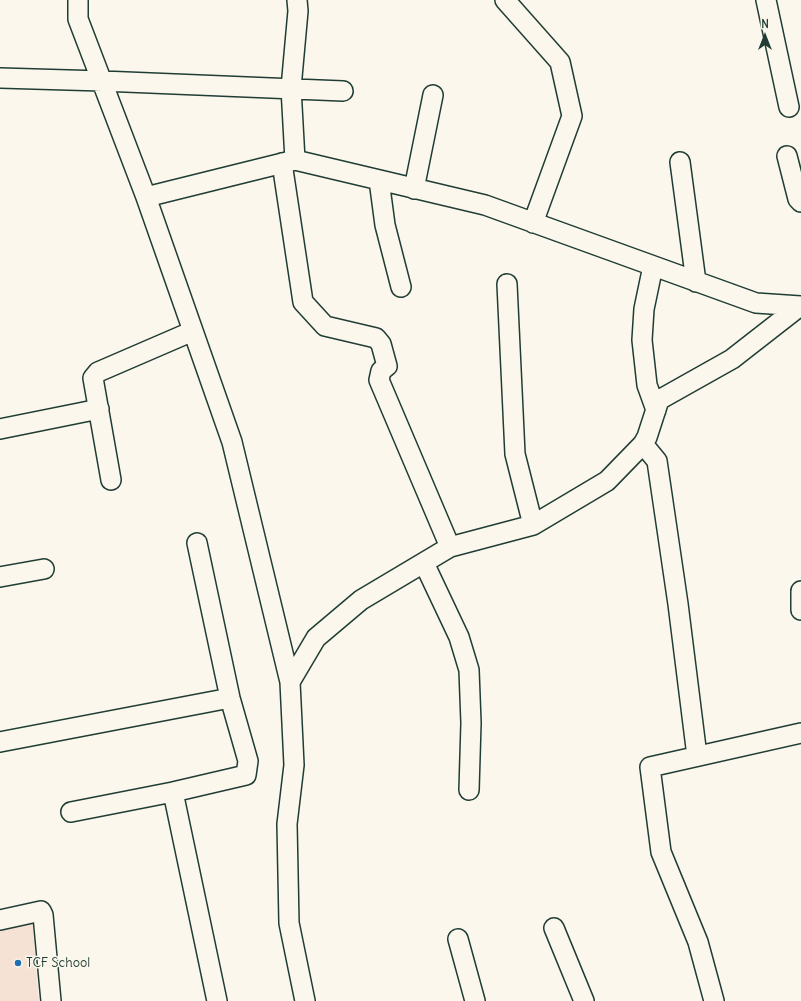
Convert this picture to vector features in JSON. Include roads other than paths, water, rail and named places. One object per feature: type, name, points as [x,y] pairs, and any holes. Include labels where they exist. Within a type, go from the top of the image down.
[{"type":"street","points":[[78,0],[78,19],[146,197],[232,442],[290,682],[294,765],[287,824],[289,923],[305,1001]]},
{"type":"street","points":[[297,0],[298,11],[291,88],[289,162],[303,302],[325,326],[376,338],[381,344],[387,366],[381,371],[379,380],[450,547]]},
{"type":"street","points":[[505,0],[560,62],[572,116],[533,223]]},
{"type":"street","points":[[766,0],[789,107]]},
{"type":"street","points":[[0,78],[343,91]]},
{"type":"street","points":[[414,188],[432,95]]},
{"type":"street","points":[[787,156],[798,198],[801,202]]},
{"type":"street","points":[[146,197],[289,162],[379,180],[485,205],[756,303],[800,306]]},
{"type":"street","points":[[680,162],[696,282]]},
{"type":"street","points":[[379,180],[385,225],[401,287]]},
{"type":"street","points":[[653,266],[644,309],[642,340],[647,385],[656,410]]},
{"type":"street","points":[[507,284],[515,454],[533,525]]},
{"type":"street","points":[[290,682],[316,638],[361,600],[450,547],[533,525],[607,481],[643,444],[647,437],[659,400],[732,359],[800,306]]},
{"type":"street","points":[[111,480],[93,378],[98,372],[192,331]]},
{"type":"street","points":[[0,429],[99,409]]},
{"type":"street","points":[[643,444],[657,461],[678,604],[697,756]]},
{"type":"street","points":[[71,812],[173,792],[246,775],[248,761],[230,698],[197,543]]},
{"type":"street","points":[[424,563],[459,637],[469,670],[471,723],[469,790]]},
{"type":"street","points":[[0,577],[44,569]]},
{"type":"street","points":[[801,591],[801,610]]},
{"type":"street","points":[[0,742],[230,698]]},
{"type":"street","points":[[714,1001],[698,942],[661,852],[650,767],[801,733]]},
{"type":"street","points":[[173,792],[217,1001]]},
{"type":"street","points":[[1,917],[42,911],[51,1001]]},
{"type":"street","points":[[554,928],[584,1001]]},
{"type":"street","points":[[458,939],[475,1001]]},
{"type":"place","name":"TCF School","points":[[18,963]]}]
